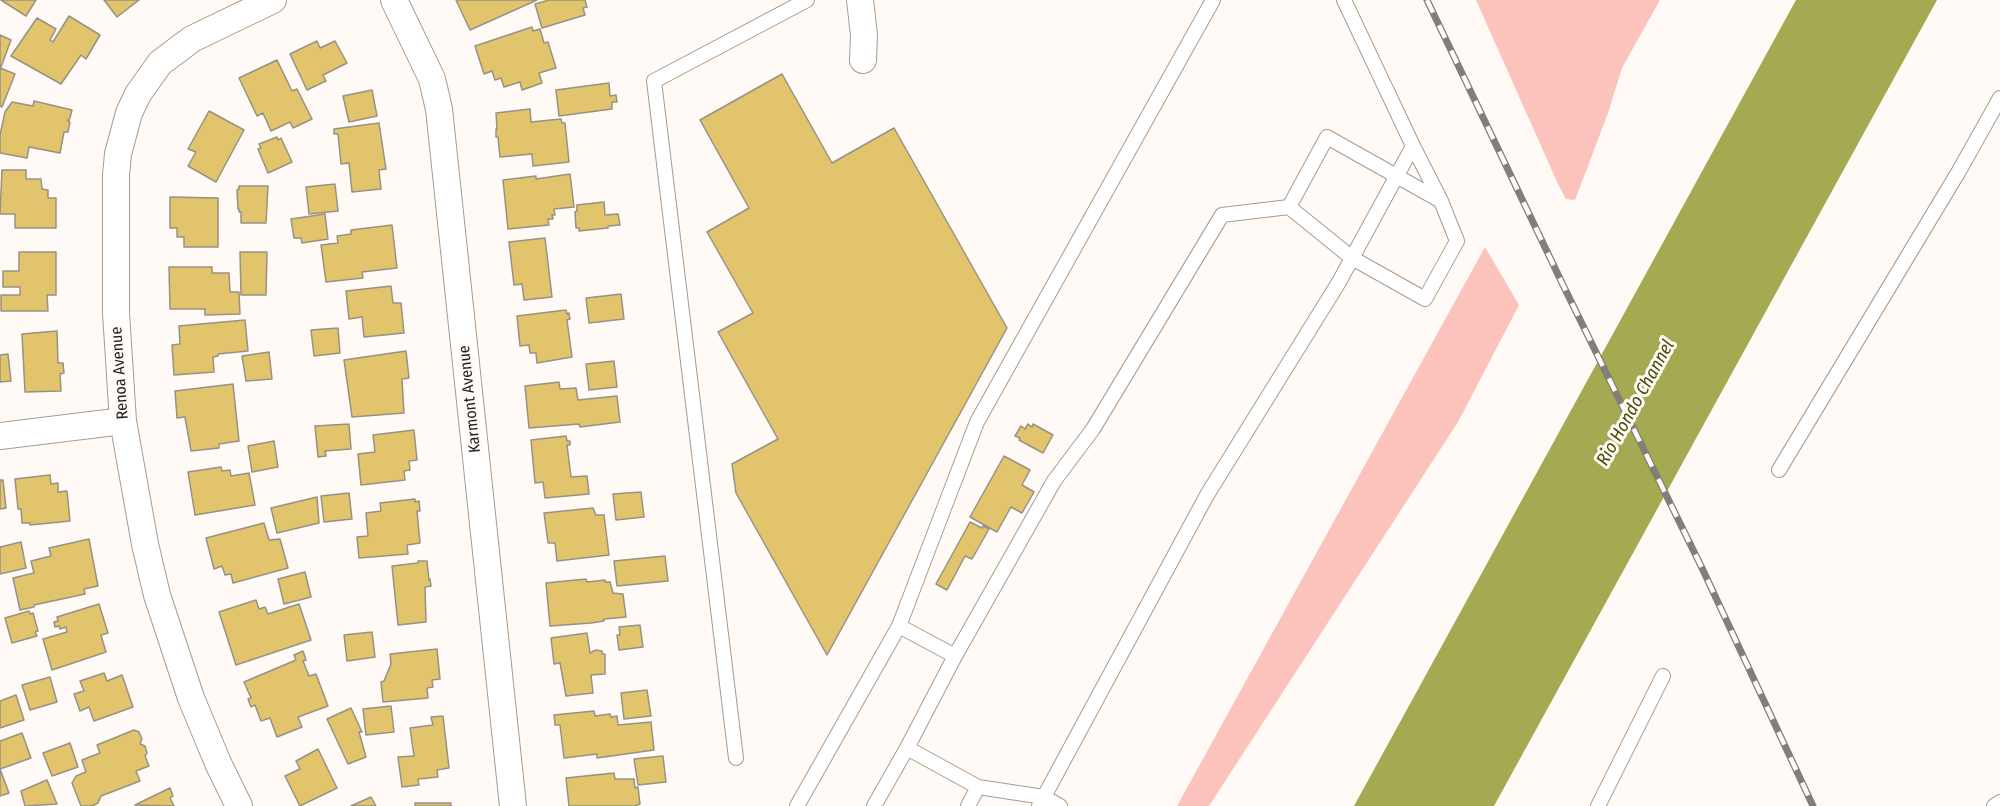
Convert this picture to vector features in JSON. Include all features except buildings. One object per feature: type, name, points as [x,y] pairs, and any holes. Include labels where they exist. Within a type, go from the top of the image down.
[{"type":"street","name":"Renoa Avenue","points":[[239,806],[191,698],[157,595],[145,544],[123,421],[116,314],[116,175],[129,113],[147,79],[160,63],[174,50],[192,39],[273,0]]},
{"type":"street","name":"Karmont Avenue","points":[[394,0],[432,79],[439,109],[513,806]]},
{"type":"street","points":[[860,0],[864,35],[863,60]]},
{"type":"street","points":[[0,436],[123,421]]},
{"type":"lane","points":[[736,758],[654,81],[807,0]]},
{"type":"lane","points":[[797,806],[898,626],[977,422],[1214,0]]},
{"type":"lane","points":[[874,806],[955,656],[1054,481],[1093,429],[1222,215],[1289,207],[1352,258],[1425,299],[1457,241],[1441,201],[1344,0]]},
{"type":"lane","points":[[1779,470],[2000,99]]},
{"type":"lane","points":[[1289,207],[1327,137],[1441,201]]},
{"type":"lane","points":[[1042,802],[1207,495],[1339,282],[1413,146]]},
{"type":"lane","points":[[898,626],[955,656]]},
{"type":"lane","points":[[1598,806],[1663,676]]},
{"type":"lane","points":[[907,748],[978,787],[1060,806]]},
{"type":"lane","points":[[968,806],[978,787]]},
{"type":"lane","points":[[1994,806],[2000,801]]},
{"type":"shaded area","points":[[1476,0],[1660,0],[1622,68],[1608,113],[1575,200],[1566,199],[1558,184]]},
{"type":"shaded area","points":[[1485,247],[1519,305],[1458,422],[1209,806],[1177,806]]},
{"type":"water","name":"Rio Hondo Channel","points":[[1796,0],[1937,0],[1494,806],[1354,806]]},
{"type":"railway","points":[[1427,0],[1702,568],[1813,806]]}]
